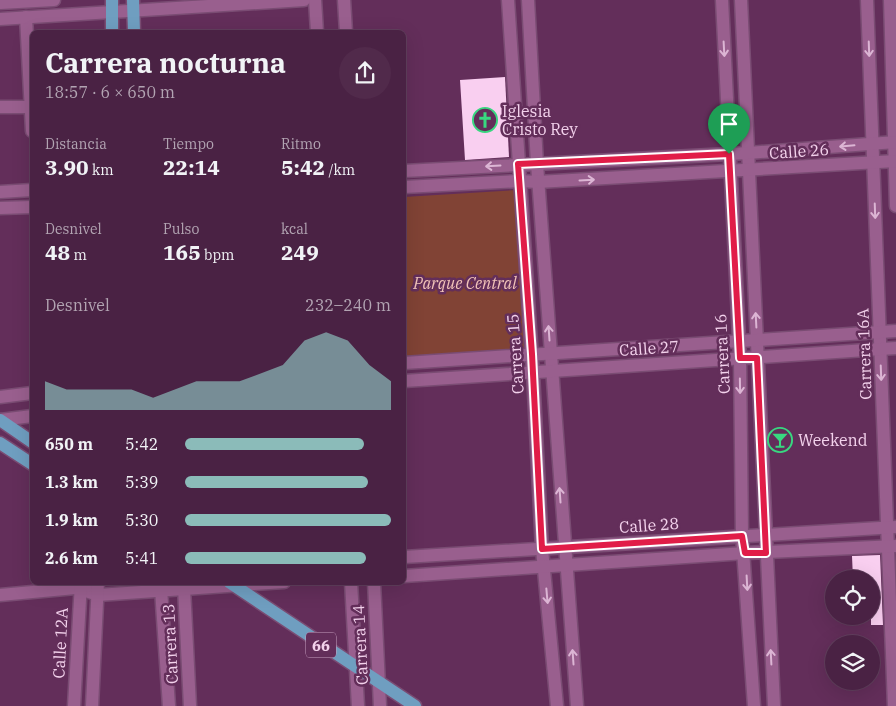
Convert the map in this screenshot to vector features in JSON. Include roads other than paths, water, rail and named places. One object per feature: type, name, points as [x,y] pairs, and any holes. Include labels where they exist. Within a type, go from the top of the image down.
[{"type":"main road","points":[[112,6],[112,30]]},
{"type":"main road","points":[[133,6],[134,30]]},
{"type":"main road","points":[[0,420],[30,441]]},
{"type":"main road","points":[[0,443],[30,463]]},
{"type":"main road","name":"66","points":[[232,585],[415,706]]},
{"type":"street","points":[[0,3],[54,0]]},
{"type":"street","points":[[0,19],[112,6],[304,0]]},
{"type":"street","points":[[315,0],[317,30]]},
{"type":"street","points":[[344,0],[346,30]]},
{"type":"street","name":"Carrera 15","points":[[508,0],[532,354],[542,549],[557,706]]},
{"type":"street","points":[[528,0],[538,182],[563,546],[577,706]]},
{"type":"street","name":"Carrera 16","points":[[722,0],[740,358],[742,536],[745,553],[754,706]]},
{"type":"street","points":[[740,0],[774,706]]},
{"type":"street","name":"Carrera 16A","points":[[867,0],[880,350],[892,547],[894,706]]},
{"type":"street","points":[[890,0],[896,206]]},
{"type":"street","points":[[26,17],[30,77]]},
{"type":"street","points":[[0,107],[30,107]]},
{"type":"street","name":"Calle 26","points":[[406,171],[748,153],[895,142]]},
{"type":"street","name":"Calle 26","points":[[406,187],[730,172],[895,161]]},
{"type":"street","points":[[0,192],[30,190]]},
{"type":"street","points":[[0,208],[30,207]]},
{"type":"street","name":"Calle 27","points":[[406,363],[896,331]]},
{"type":"street","name":"Calle 27","points":[[406,382],[552,370],[896,348]]},
{"type":"street","points":[[0,397],[30,393]]},
{"type":"street","points":[[0,420],[30,416]]},
{"type":"street","name":"Calle 28","points":[[406,557],[891,527]]},
{"type":"street","points":[[406,576],[745,553],[892,547]]},
{"type":"street","points":[[0,595],[80,586],[180,585]]},
{"type":"street","name":"Carrera 13","points":[[180,585],[190,706]]},
{"type":"street","name":"Carrera 14","points":[[351,585],[358,706]]},
{"type":"street","name":"Carrera 14","points":[[374,585],[380,706]]},
{"type":"street","name":"Calle 12A","points":[[74,706],[80,586]]},
{"type":"street","name":"Carrera 13","points":[[163,586],[168,706]]},
{"type":"street","points":[[92,706],[98,587]]},
{"type":"place","name":"Iglesia Cristo Rey","points":[[485,120]]},
{"type":"place","name":"Weekend","points":[[780,440]]},
{"type":"park label","name":"Parque Central","points":[[465,283]]}]
